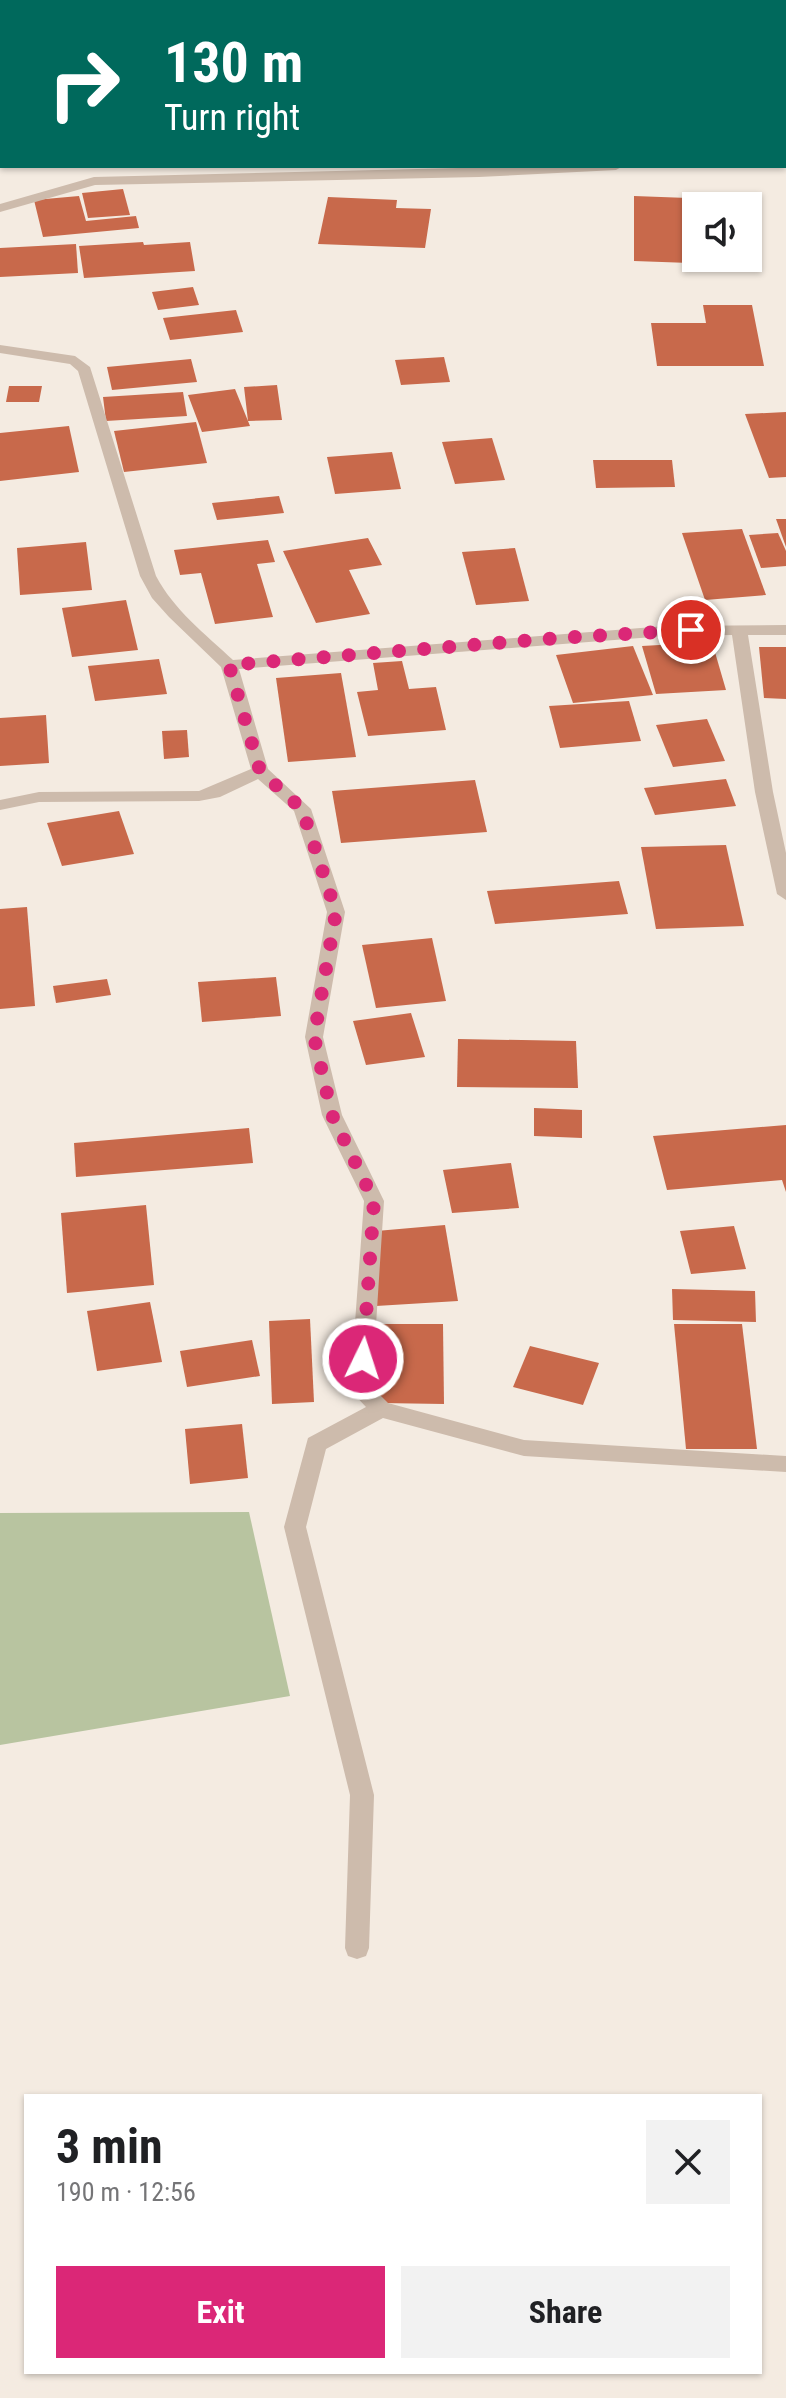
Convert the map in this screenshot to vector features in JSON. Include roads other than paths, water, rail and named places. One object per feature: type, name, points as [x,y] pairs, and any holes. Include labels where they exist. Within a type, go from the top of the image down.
[{"type":"street","points":[[0,208],[72,186],[108,180],[479,173],[577,168]]},
{"type":"street","points":[[0,349],[75,360],[85,370],[148,576],[158,595],[175,614],[229,665],[260,771],[302,809],[336,912],[314,1037],[332,1115],[374,1201],[361,1390],[381,1409],[524,1448],[786,1464]]},
{"type":"street","points":[[739,630],[764,792],[786,894]]},
{"type":"street","points":[[229,665],[666,631],[786,630]]},
{"type":"street","points":[[0,805],[39,797],[199,796],[214,793],[260,771]]},
{"type":"street","points":[[357,1948],[362,1795],[295,1527],[316,1444],[381,1409]]}]
